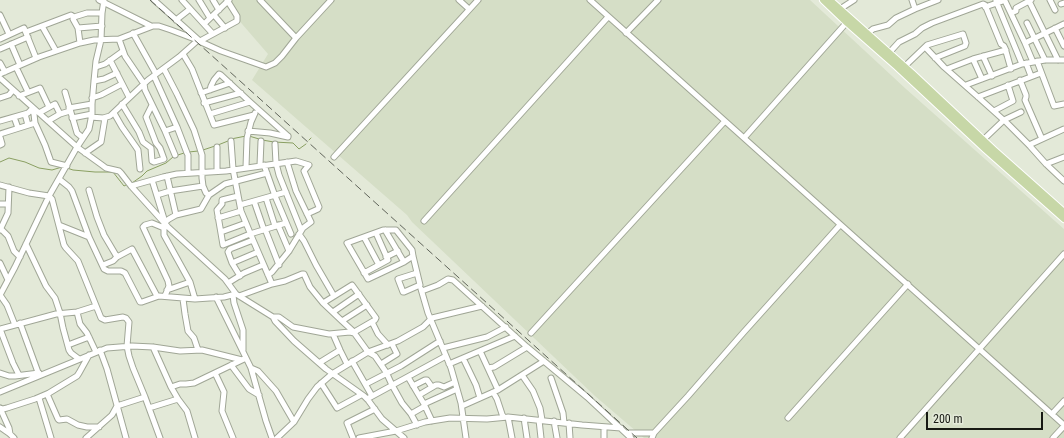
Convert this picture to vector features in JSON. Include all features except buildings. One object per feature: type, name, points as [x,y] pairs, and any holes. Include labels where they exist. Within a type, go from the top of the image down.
[{"type":"main road","points":[[823,0],[848,21],[986,150],[1064,219]]},
{"type":"main road","points":[[830,0],[840,9],[848,21],[867,34],[889,53],[1064,212]]},
{"type":"street","points":[[182,0],[214,34]]},
{"type":"street","points":[[199,0],[212,17],[225,28]]},
{"type":"street","points":[[213,0],[219,10]]},
{"type":"street","points":[[72,118],[91,116],[105,118],[110,116],[129,97],[155,75],[199,41],[236,22],[237,16],[228,0],[204,24]]},
{"type":"street","points":[[260,0],[296,38]]},
{"type":"street","points":[[0,62],[2,73],[36,58],[80,43],[119,38],[151,26],[157,26],[199,41],[222,52],[266,67],[275,63],[282,56],[296,38],[331,0]]},
{"type":"street","points":[[459,0],[469,9]]},
{"type":"street","points":[[334,157],[478,0]]},
{"type":"street","points":[[590,0],[1052,414],[1064,426],[1053,438]]},
{"type":"street","points":[[626,33],[658,0]]},
{"type":"street","points":[[840,9],[854,0]]},
{"type":"street","points":[[912,0],[915,8]]},
{"type":"street","points":[[867,34],[873,29],[888,25],[896,18],[915,8],[938,0]]},
{"type":"street","points":[[1050,0],[1054,10]]},
{"type":"street","points":[[39,374],[18,324],[0,295],[49,196],[89,129],[94,81],[101,40],[103,1],[151,26]]},
{"type":"street","points":[[158,1],[199,41]]},
{"type":"street","points":[[986,7],[996,2],[1005,1],[1041,73],[1054,106],[1064,104]]},
{"type":"street","points":[[1011,13],[1016,11],[1016,8],[1028,1],[1058,60]]},
{"type":"street","points":[[996,2],[1031,76]]},
{"type":"street","points":[[889,53],[899,42],[915,34],[922,28],[983,4],[986,7],[999,41],[1006,50],[1011,68]]},
{"type":"street","points":[[176,20],[190,9]]},
{"type":"street","points":[[0,49],[42,26],[71,15],[74,17],[88,13],[102,13]]},
{"type":"street","points":[[0,15],[1,22],[9,34]]},
{"type":"street","points":[[74,17],[73,19],[78,28],[80,43]]},
{"type":"street","points":[[424,221],[608,17]]},
{"type":"street","points":[[744,138],[848,21]]},
{"type":"street","points":[[1027,23],[1045,60]]},
{"type":"street","points":[[1025,43],[1064,24]]},
{"type":"street","points":[[42,26],[56,51]]},
{"type":"street","points":[[78,28],[102,26]]},
{"type":"street","points":[[0,39],[23,28],[27,34],[36,58]]},
{"type":"street","points":[[1055,28],[1062,39],[1064,46]]},
{"type":"street","points":[[134,33],[155,75],[188,155],[188,173]]},
{"type":"street","points":[[904,67],[930,44],[963,34],[966,43],[965,46],[935,58]]},
{"type":"street","points":[[119,38],[125,56],[144,84],[145,90],[174,155]]},
{"type":"street","points":[[11,44],[28,92]]},
{"type":"street","points":[[925,48],[1004,120],[1046,164],[1064,180]]},
{"type":"street","points":[[947,69],[973,59],[1006,50]]},
{"type":"street","points":[[96,67],[105,64],[123,51]]},
{"type":"street","points":[[183,54],[192,69],[204,103],[214,125],[254,115]]},
{"type":"street","points":[[983,56],[992,76]]},
{"type":"street","points":[[973,59],[982,79]]},
{"type":"street","points":[[110,60],[129,97]]},
{"type":"street","points":[[966,86],[1024,64],[1045,60],[1064,60]]},
{"type":"street","points":[[164,69],[194,130],[202,155],[203,186],[206,193],[209,195]]},
{"type":"street","points":[[94,81],[104,79],[117,73]]},
{"type":"street","points":[[978,97],[1041,73]]},
{"type":"street","points":[[210,90],[212,82],[219,74],[221,75],[289,136],[248,131]]},
{"type":"street","points":[[1020,80],[1026,95],[1025,100],[1042,139]]},
{"type":"street","points":[[1,82],[13,90],[77,147],[102,165],[119,171],[124,175],[131,186],[164,224],[228,283],[236,295],[272,317],[274,321],[294,341],[319,363],[367,399],[382,419],[404,438]]},
{"type":"street","points":[[201,93],[230,83]]},
{"type":"street","points":[[92,98],[122,84]]},
{"type":"street","points":[[994,111],[1013,101],[1008,85]]},
{"type":"street","points":[[20,96],[40,88],[49,107]]},
{"type":"street","points":[[0,98],[9,95],[13,90]]},
{"type":"street","points":[[65,92],[69,110],[78,134],[83,138]]},
{"type":"street","points":[[204,103],[241,93]]},
{"type":"street","points":[[210,114],[250,102]]},
{"type":"street","points":[[39,114],[56,104],[60,114]]},
{"type":"street","points":[[48,121],[69,110],[92,104]]},
{"type":"street","points":[[122,104],[139,132],[143,142],[151,148],[152,160],[154,162],[164,159],[146,117],[152,105]]},
{"type":"street","points":[[0,121],[25,114],[33,109]]},
{"type":"street","points":[[33,109],[35,123],[51,162],[66,166]]},
{"type":"street","points":[[246,167],[246,141],[248,131],[258,109]]},
{"type":"street","points":[[983,140],[1004,120],[1021,112]]},
{"type":"street","points":[[114,113],[138,150],[140,169]]},
{"type":"street","points":[[25,114],[28,125]]},
{"type":"street","points":[[14,117],[18,128]]},
{"type":"street","points":[[85,153],[101,142],[105,118]]},
{"type":"street","points":[[531,333],[725,121]]},
{"type":"street","points":[[0,146],[2,144],[0,136],[18,128],[35,123]]},
{"type":"street","points":[[165,132],[177,127]]},
{"type":"street","points":[[1029,145],[1064,129]]},
{"type":"street","points":[[230,141],[233,169],[241,208],[250,234],[272,284]]},
{"type":"street","points":[[261,141],[262,165],[267,173],[291,234]]},
{"type":"street","points":[[275,144],[276,163],[279,176],[300,232],[316,265],[334,296]]},
{"type":"street","points":[[217,147],[217,171]]},
{"type":"street","points":[[1046,164],[1064,157]]},
{"type":"street","points":[[131,186],[166,176],[217,171],[296,160],[309,165],[304,171],[319,208],[307,214]]},
{"type":"street","points":[[268,275],[279,265],[289,252],[300,232],[311,222],[296,191],[287,162]]},
{"type":"street","points":[[165,296],[169,286],[166,275],[144,227],[145,225],[152,223],[158,225],[164,224],[176,215],[201,209],[209,195],[226,184],[267,173]]},
{"type":"street","points":[[166,176],[176,215]]},
{"type":"street","points":[[59,179],[70,189],[89,237],[106,270],[121,271],[125,273],[140,302],[158,296],[195,299],[236,295],[304,274],[310,286],[323,303],[354,332],[368,352],[375,356],[381,364],[402,403],[411,414],[417,425]]},
{"type":"street","points":[[152,180],[164,224],[164,234],[190,282],[195,299]]},
{"type":"street","points":[[0,184],[29,193],[49,196],[52,199],[64,245],[78,261],[103,320],[126,318],[130,324],[127,346],[132,368],[145,397],[160,438]]},
{"type":"street","points":[[157,195],[203,186]]},
{"type":"street","points":[[9,187],[8,213],[0,229],[8,236],[14,251],[20,257]]},
{"type":"street","points":[[88,190],[104,235],[117,257]]},
{"type":"street","points":[[218,218],[254,201],[286,192]]},
{"type":"street","points":[[238,196],[222,200],[222,204],[217,210],[223,244],[225,245],[250,234],[286,223]]},
{"type":"street","points":[[266,198],[276,226],[289,252]]},
{"type":"street","points":[[254,201],[279,265]]},
{"type":"street","points":[[0,204],[8,204]]},
{"type":"street","points":[[221,232],[246,223]]},
{"type":"street","points":[[59,225],[89,237]]},
{"type":"street","points":[[626,433],[653,436],[840,225]]},
{"type":"street","points":[[384,230],[404,262]]},
{"type":"street","points":[[413,256],[404,262],[367,278],[347,243],[384,230],[396,230],[410,247],[413,256],[420,288],[428,313],[443,348],[455,382],[462,406],[466,438]]},
{"type":"street","points":[[364,273],[388,261],[376,233]]},
{"type":"street","points":[[364,237],[379,265]]},
{"type":"street","points":[[240,276],[232,263],[228,252],[229,250],[253,240]]},
{"type":"street","points":[[26,244],[48,290],[54,296],[71,353],[79,359]]},
{"type":"street","points":[[103,265],[113,261],[117,257],[132,249],[158,296]]},
{"type":"street","points":[[386,257],[398,251]]},
{"type":"street","points":[[232,263],[258,252]]},
{"type":"street","points":[[900,438],[1064,254]]},
{"type":"street","points":[[0,263],[8,280]]},
{"type":"street","points":[[228,283],[263,265]]},
{"type":"street","points":[[417,273],[397,280],[403,292],[438,285],[448,279],[453,280],[527,347],[587,397],[631,438]]},
{"type":"street","points":[[167,290],[190,282]]},
{"type":"street","points":[[788,418],[908,284]]},
{"type":"street","points":[[272,317],[279,317],[291,327],[333,334],[354,332],[375,320],[376,317],[352,285],[323,303]]},
{"type":"street","points":[[333,312],[359,294]]},
{"type":"street","points":[[236,295],[234,303],[243,330],[242,351]]},
{"type":"street","points":[[216,298],[242,351],[244,359],[251,368],[272,438]]},
{"type":"street","points":[[183,299],[184,314],[188,331],[194,337],[198,350]]},
{"type":"street","points":[[342,322],[367,305]]},
{"type":"street","points":[[19,376],[0,329],[60,313],[77,312],[96,306]]},
{"type":"street","points":[[277,438],[294,422],[308,399],[321,383],[346,364],[368,352],[398,341],[423,327],[430,319],[482,306]]},
{"type":"street","points":[[77,312],[80,324],[98,351],[107,369],[126,438]]},
{"type":"street","points":[[372,322],[378,334],[390,344],[397,354],[381,364]]},
{"type":"street","points":[[443,348],[487,337],[506,327]]},
{"type":"street","points":[[333,334],[346,364]]},
{"type":"street","points":[[449,364],[515,336]]},
{"type":"street","points":[[68,345],[89,337]]},
{"type":"street","points":[[366,384],[386,372],[403,365],[440,341]]},
{"type":"street","points":[[0,392],[39,374],[107,348],[127,346],[153,347],[180,351],[198,350],[244,359]]},
{"type":"street","points":[[153,347],[171,387],[187,411],[195,438]]},
{"type":"street","points":[[488,368],[494,367],[527,347]]},
{"type":"street","points":[[319,363],[340,350]]},
{"type":"street","points":[[480,351],[488,368],[496,391],[497,400],[506,417],[512,438]]},
{"type":"street","points":[[12,436],[0,408],[7,408],[47,394],[76,376],[90,355]]},
{"type":"street","points":[[367,399],[446,356]]},
{"type":"street","points":[[463,358],[476,385],[480,398]]},
{"type":"street","points":[[171,387],[180,384],[194,383],[244,359]]},
{"type":"street","points":[[352,361],[372,396]]},
{"type":"street","points":[[462,406],[496,391],[544,361]]},
{"type":"street","points":[[231,365],[249,389],[258,394]]},
{"type":"street","points":[[251,368],[258,371],[276,391],[294,422]]},
{"type":"street","points":[[0,373],[9,376],[39,374]]},
{"type":"street","points":[[215,373],[224,392],[222,411],[233,438]]},
{"type":"street","points":[[522,375],[540,408],[541,438]]},
{"type":"street","points":[[408,377],[425,405],[432,421]]},
{"type":"street","points":[[551,378],[570,438]]},
{"type":"street","points":[[414,386],[426,380],[432,388]]},
{"type":"street","points":[[419,395],[438,385],[444,387],[455,382]]},
{"type":"street","points":[[321,383],[338,408],[361,394]]},
{"type":"street","points":[[411,414],[425,405],[457,389]]},
{"type":"street","points":[[47,394],[59,420],[67,419],[78,425],[99,427]]},
{"type":"street","points":[[86,438],[112,414],[117,406],[145,397]]},
{"type":"street","points":[[39,398],[51,438]]},
{"type":"street","points":[[149,408],[178,399]]},
{"type":"street","points":[[1052,414],[1064,401]]},
{"type":"street","points":[[353,438],[347,423],[375,409]]},
{"type":"street","points":[[359,438],[376,436],[432,421],[450,418],[524,418],[621,428]]},
{"type":"street","points":[[524,418],[527,438]]},
{"type":"street","points":[[554,421],[557,438]]},
{"type":"street","points":[[0,427],[12,436]]},
{"type":"street","points":[[604,427],[604,438]]},
{"type":"street","points":[[389,432],[391,438]]},
{"type":"shaded area","points":[[225,0],[810,0],[906,89],[1064,229],[1064,438],[644,438],[595,396],[412,222],[407,215],[252,80],[268,54],[223,2]]},
{"type":"waterway","points":[[231,139],[246,136]]},
{"type":"waterway","points":[[249,136],[259,139]]},
{"type":"waterway","points":[[262,140],[293,143],[299,149],[306,144]]},
{"type":"waterway","points":[[218,145],[228,141]]},
{"type":"waterway","points":[[203,150],[215,146]]},
{"type":"waterway","points":[[189,152],[198,151]]},
{"type":"waterway","points":[[178,155],[184,153]]},
{"type":"waterway","points":[[132,183],[147,171],[166,163],[173,157]]},
{"type":"waterway","points":[[0,162],[9,158],[25,162],[39,168],[52,170],[62,167]]},
{"type":"waterway","points":[[67,168],[95,172],[113,172],[124,186],[126,185]]},
{"type":"railway","points":[[150,0],[637,438]]}]
